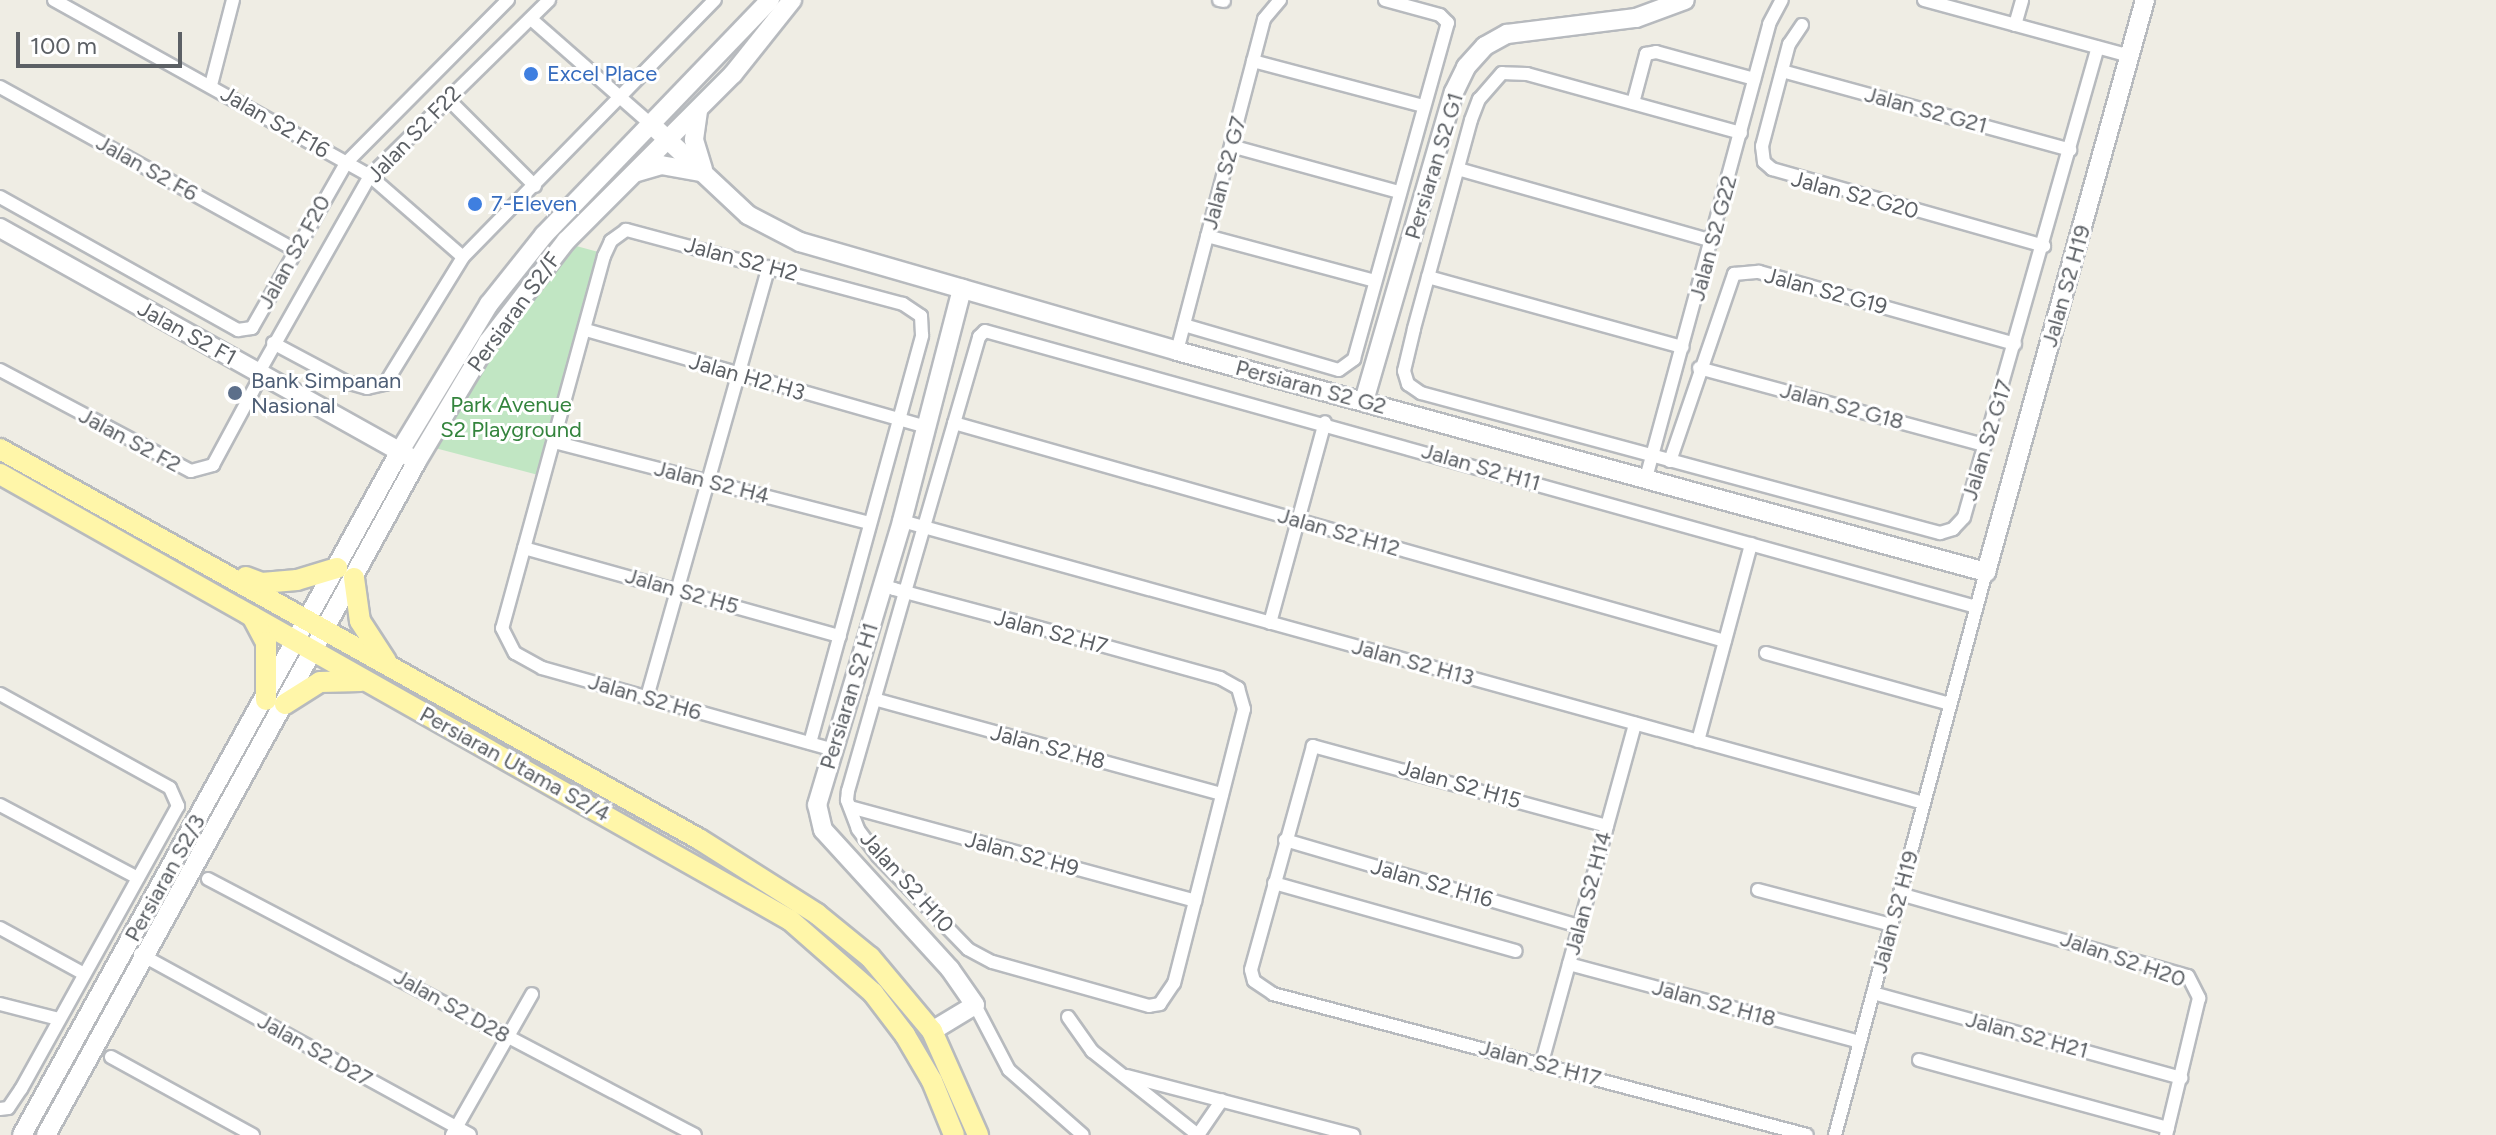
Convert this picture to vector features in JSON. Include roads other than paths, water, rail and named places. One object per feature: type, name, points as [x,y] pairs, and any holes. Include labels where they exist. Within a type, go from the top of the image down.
[{"type":"main road","points":[[0,449],[216,566],[308,621],[699,839],[817,914],[870,957],[932,1031],[978,1135]]},
{"type":"main road","name":"Persiaran Utama S2/4","points":[[0,474],[705,868],[814,938],[873,993],[905,1035],[932,1081],[954,1135]]},
{"type":"main road","points":[[216,566],[262,583],[345,573],[360,621],[391,667]]},
{"type":"main road","points":[[251,614],[266,642],[276,702],[320,682],[369,681]]},
{"type":"street","name":"Jalan S2 F16","points":[[54,0],[370,176],[463,257]]},
{"type":"street","points":[[211,85],[233,0]]},
{"type":"street","name":"Jalan S2 F20","points":[[0,197],[238,330],[252,328],[294,249],[346,163],[508,0]]},
{"type":"street","name":"Jalan S2 F22","points":[[260,373],[273,343],[370,176],[549,0]]},
{"type":"street","points":[[273,343],[346,382],[367,388],[385,384],[463,257],[621,101],[715,0]]},
{"type":"street","name":"Persiaran S2/F","points":[[306,646],[326,631],[345,573],[400,451],[489,304],[544,235],[653,126],[770,0]]},
{"type":"street","name":"Persiaran S2/F","points":[[308,621],[345,573],[534,278],[698,111],[792,0]]},
{"type":"street","name":"Jalan S2 G7","points":[[1177,351],[1264,19],[1280,0]]},
{"type":"street","points":[[1184,325],[1339,370],[1354,359],[1448,23],[1440,15],[1385,0]]},
{"type":"street","name":"Persiaran S2 G1","points":[[1364,401],[1454,92],[1466,67],[1485,46],[1507,34],[1636,18],[1685,0]]},
{"type":"street","name":"Jalan S2 G22","points":[[1646,478],[1713,241],[1769,24],[1782,0]]},
{"type":"street","points":[[1924,0],[2130,56]]},
{"type":"street","points":[[2015,25],[2022,0]]},
{"type":"street","name":"Jalan S2 H19","points":[[1835,1135],[1978,601],[2145,0]]},
{"type":"street","points":[[531,19],[653,126]]},
{"type":"street","name":"Jalan S2 G20","points":[[1802,25],[1789,44],[1762,146],[1764,162],[1772,169],[2044,246]]},
{"type":"street","name":"Jalan S2 G17","points":[[1428,277],[1404,371],[1408,384],[1421,393],[1940,533],[1953,529],[1964,517],[2044,246],[2098,48]]},
{"type":"street","points":[[1633,103],[1646,54],[1656,52],[1754,79]]},
{"type":"street","points":[[1253,61],[1423,106]]},
{"type":"street","name":"Jalan S2 G21","points":[[1782,71],[2070,150]]},
{"type":"street","points":[[1683,347],[1428,277],[1479,99],[1502,73],[1527,74],[1741,133]]},
{"type":"street","name":"Jalan S2 F6","points":[[0,87],[294,249]]},
{"type":"street","points":[[448,99],[535,186]]},
{"type":"street","points":[[635,173],[661,165],[704,173],[694,140],[698,111]]},
{"type":"street","name":"Persiaran S2 G2","points":[[653,126],[748,215],[786,235],[1177,351],[1986,572]]},
{"type":"street","points":[[1231,146],[1399,192]]},
{"type":"street","points":[[1458,169],[1713,241]]},
{"type":"street","name":"Jalan S2 F1","points":[[0,228],[417,461]]},
{"type":"street","name":"Jalan S2 H2","points":[[586,330],[604,256],[611,241],[626,230],[889,300],[921,316],[922,335],[911,423]]},
{"type":"street","points":[[1207,236],[1375,281]]},
{"type":"street","points":[[647,697],[769,267]]},
{"type":"street","name":"Jalan S2 G19","points":[[1670,461],[1727,286],[1734,274],[1744,271],[2015,344]]},
{"type":"street","name":"Persiaran S2 H1","points":[[962,289],[911,423],[902,521],[817,805],[823,830],[950,969],[975,1005]]},
{"type":"street","points":[[524,548],[586,330]]},
{"type":"street","name":"Jalan H2 H3","points":[[586,330],[911,423]]},
{"type":"street","name":"Jalan S2 H11","points":[[985,331],[1325,422],[1751,544],[1978,601]]},
{"type":"street","name":"Jalan S2 H10","points":[[985,331],[954,423],[848,791],[850,807],[878,856],[968,949],[992,962],[1149,1006],[1169,996],[1244,709],[1238,688],[1220,678]]},
{"type":"street","name":"Jalan S2 G18","points":[[1699,368],[1985,445]]},
{"type":"street","name":"Jalan S2 F2","points":[[0,370],[191,471],[213,465],[260,373]]},
{"type":"street","points":[[1270,623],[1325,422]]},
{"type":"street","points":[[810,743],[869,523],[911,423]]},
{"type":"street","name":"Jalan S2 H12","points":[[954,423],[1725,641]]},
{"type":"street","name":"Jalan S2 H4","points":[[554,442],[869,523]]},
{"type":"street","name":"Jalan S2 H13","points":[[902,521],[1924,803]]},
{"type":"street","points":[[1698,741],[1751,544]]},
{"type":"street","name":"Jalan S2 H5","points":[[524,548],[840,636]]},
{"type":"street","name":"Jalan S2 H6","points":[[524,548],[506,598],[502,628],[515,653],[542,668],[833,750]]},
{"type":"street","name":"Jalan S2 H7","points":[[883,585],[1220,678]]},
{"type":"street","points":[[46,1135],[135,951],[306,646],[308,621]]},
{"type":"street","points":[[1766,653],[1950,704]]},
{"type":"street","points":[[0,694],[176,795],[178,806],[8,1108],[0,1109]]},
{"type":"street","name":"Jalan S2 H8","points":[[874,699],[1222,794]]},
{"type":"street","name":"Jalan S2 H14","points":[[1542,1062],[1635,724]]},
{"type":"street","name":"Jalan S2 H15","points":[[1285,840],[1313,746],[1607,826]]},
{"type":"street","points":[[0,805],[138,878]]},
{"type":"street","name":"Jalan S2 H9","points":[[850,807],[1195,901]]},
{"type":"street","points":[[1285,840],[1274,883],[1516,951]]},
{"type":"street","name":"Jalan S2 H16","points":[[1285,840],[1579,926]]},
{"type":"street","name":"Jalan S2 D28","points":[[208,879],[695,1135]]},
{"type":"street","name":"Jalan S2 H17","points":[[1274,883],[1251,970],[1260,988],[1273,994],[1542,1062],[1807,1135]]},
{"type":"street","points":[[1758,890],[1891,925]]},
{"type":"street","name":"Jalan S2 H20","points":[[1900,894],[2188,976],[2199,998],[2167,1131]]},
{"type":"street","points":[[0,928],[84,974]]},
{"type":"street","name":"Jalan S2 D27","points":[[135,951],[454,1131],[470,1135]]},
{"type":"street","name":"Persiaran S2/3","points":[[22,1135],[135,951]]},
{"type":"street","name":"Jalan S2 H18","points":[[1569,964],[1860,1042]]},
{"type":"street","name":"Jalan S2 H21","points":[[1873,993],[2181,1078]]},
{"type":"street","points":[[454,1131],[532,994]]},
{"type":"street","points":[[0,1004],[59,1019]]},
{"type":"street","points":[[932,1031],[975,1005],[1009,1070],[1083,1135]]},
{"type":"street","points":[[1068,1017],[1092,1051],[1198,1135],[1222,1100]]},
{"type":"street","points":[[111,1057],[253,1135]]},
{"type":"street","points":[[1919,1060],[2167,1131]]},
{"type":"street","points":[[1127,1076],[1353,1135]]},
{"type":"place","name":"Excel Place","points":[[531,74]]},
{"type":"place","name":"7-Eleven","points":[[475,204]]},
{"type":"place","name":"Bank Simpanan Nasional","points":[[235,393]]},
{"type":"park label","name":"Park Avenue S2 Playground","points":[[511,416]]}]
